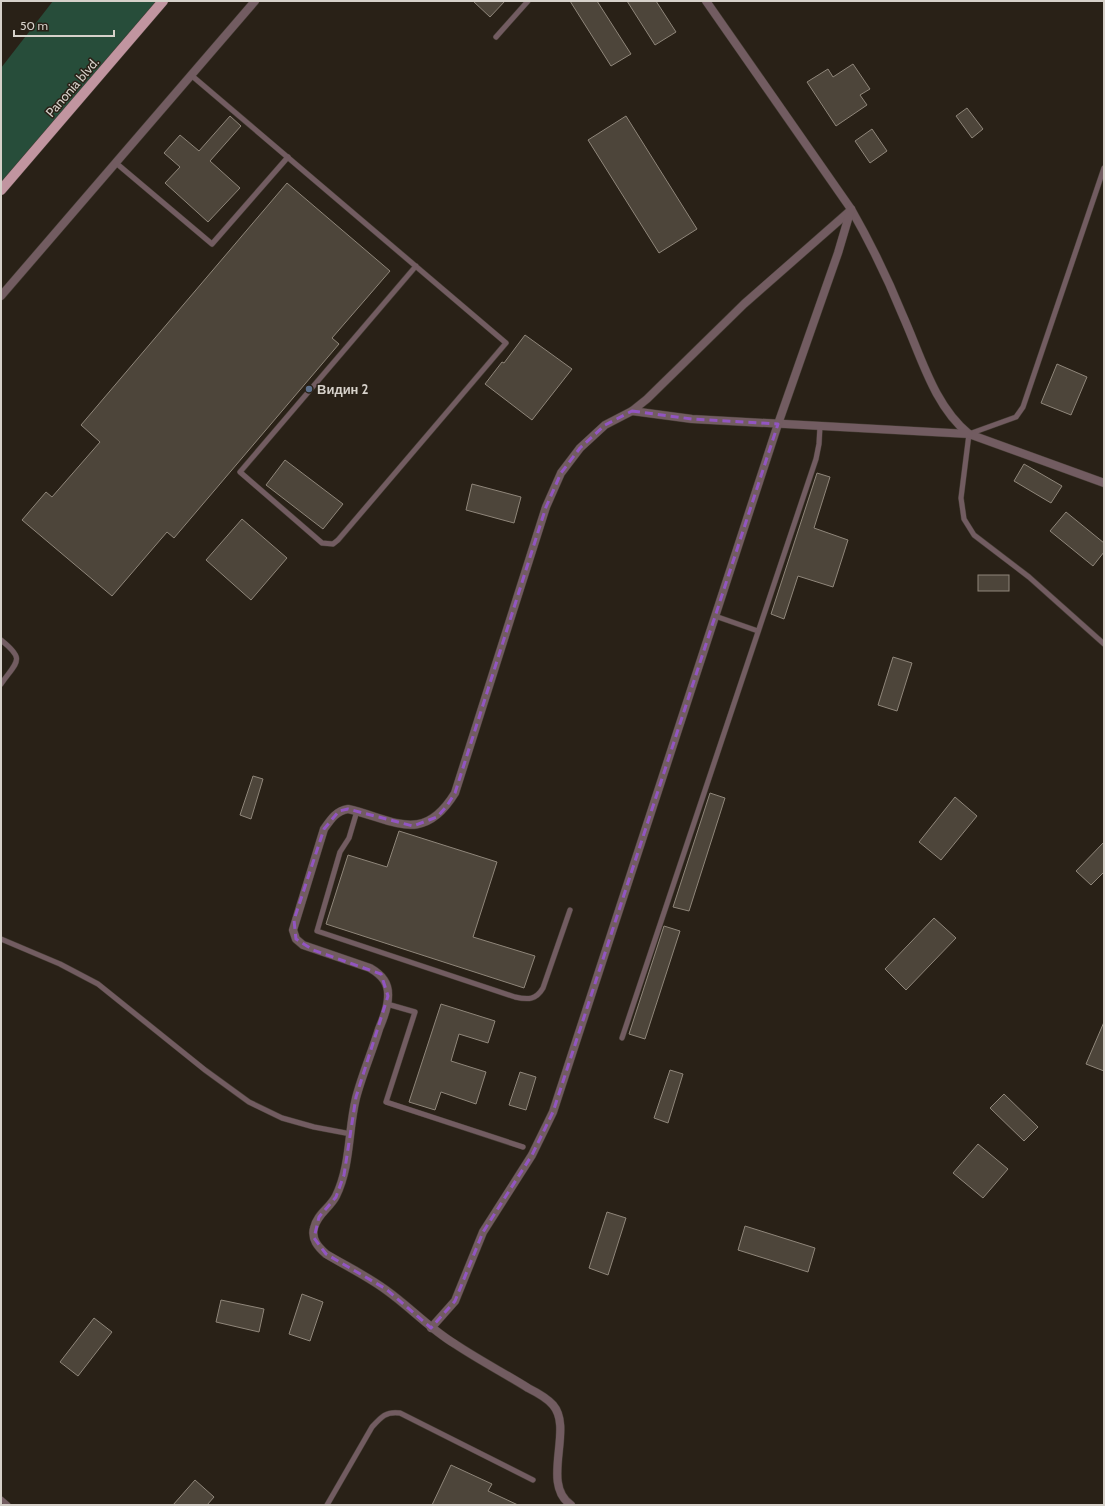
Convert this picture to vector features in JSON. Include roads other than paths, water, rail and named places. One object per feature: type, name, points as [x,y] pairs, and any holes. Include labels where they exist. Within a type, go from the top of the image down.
[{"type":"main road","name":"Panonia blvd.","points":[[1,190],[163,1]]},
{"type":"street","points":[[1,296],[256,1]]},
{"type":"street","points":[[706,1],[851,209],[871,242],[940,399],[956,423],[969,434]]},
{"type":"street","points":[[571,1505],[564,1501],[559,1489],[557,1471],[560,1419],[554,1405],[512,1377],[455,1344],[431,1328],[386,1290],[326,1254],[318,1247],[314,1238],[314,1229],[319,1217],[336,1197],[344,1175],[356,1097],[387,1004],[387,985],[381,974],[370,968],[303,945],[296,939],[293,930],[294,920],[324,829],[330,819],[339,811],[348,809],[413,826],[424,823],[436,817],[446,807],[455,793],[546,507],[561,472],[580,448],[604,425],[632,411],[647,399],[744,304],[851,209]]},
{"type":"street","points":[[431,1328],[455,1301],[483,1232],[532,1155],[553,1112],[778,424],[838,253],[851,209]]},
{"type":"street","points":[[632,411],[692,419],[969,434],[1104,483]]},
{"type":"lane","points":[[496,37],[528,1]]},
{"type":"lane","points":[[191,75],[288,157],[416,266],[506,343],[338,540],[332,544],[322,543],[240,472],[416,266]]},
{"type":"lane","points":[[116,163],[212,244],[288,157]]},
{"type":"lane","points":[[1104,168],[1023,407],[1016,417],[969,434],[961,498],[964,519],[974,535],[1029,576],[1104,644]]},
{"type":"lane","points":[[622,1038],[816,459],[820,426]]},
{"type":"lane","points":[[715,616],[758,631]]},
{"type":"lane","points":[[1,640],[15,652],[18,657],[17,662],[1,684]]},
{"type":"lane","points":[[357,811],[349,838],[340,852],[317,931],[528,1000],[538,996],[543,988],[570,910]]},
{"type":"lane","points":[[1,939],[60,964],[98,984],[205,1070],[249,1102],[282,1118],[314,1127],[351,1134]]},
{"type":"lane","points":[[387,1004],[415,1012],[386,1102],[523,1148]]},
{"type":"lane","points":[[327,1505],[372,1427],[382,1416],[390,1412],[400,1413],[533,1480]]},
{"type":"lane","points":[[1,1499],[8,1505]]},
{"type":"place","name":"Видин 2","points":[[309,389]]}]
